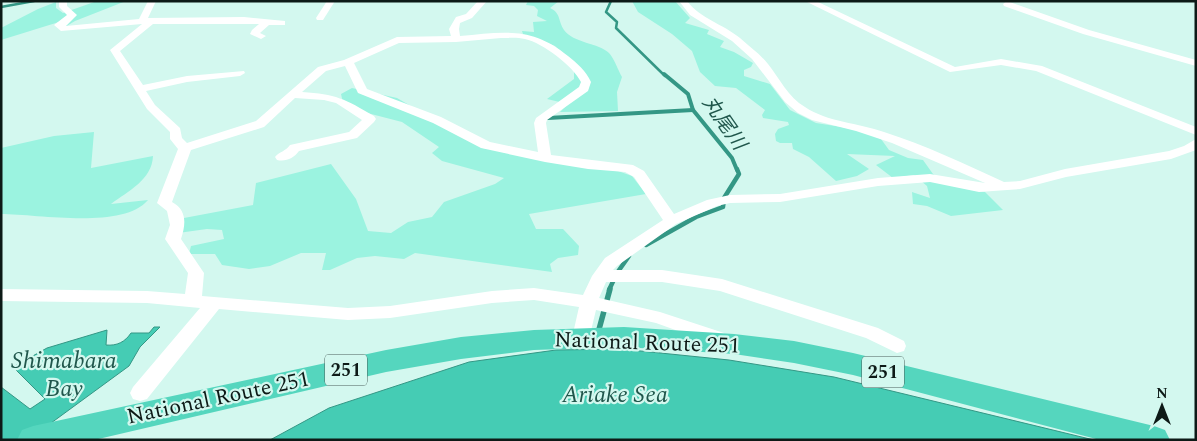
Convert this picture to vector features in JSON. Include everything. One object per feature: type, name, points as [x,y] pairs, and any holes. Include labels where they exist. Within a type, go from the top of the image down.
[{"type":"highway","name":"National Route 251","points":[[33,440],[386,361],[461,348],[534,340],[592,338],[679,340],[734,344],[794,352],[853,364],[1154,440]]},
{"type":"street","points":[[63,1],[64,7],[73,16],[59,25],[64,29],[146,21],[282,22]]},
{"type":"street","points":[[152,1],[146,21],[115,50],[151,107],[176,131],[176,140],[185,148]]},
{"type":"street","points":[[320,18],[331,1]]},
{"type":"street","points":[[456,40],[454,29],[456,22],[469,16],[483,1]]},
{"type":"street","points":[[683,1],[687,8],[700,19],[726,32],[758,59],[792,103],[802,111],[820,121],[860,128],[934,154],[1001,186]]},
{"type":"street","points":[[809,1],[954,70],[1001,62],[1038,68],[1196,132]]},
{"type":"street","points":[[1007,4],[1086,32],[1196,63]]},
{"type":"street","points":[[261,36],[255,34],[255,32],[267,22]]},
{"type":"street","points":[[185,148],[260,124],[322,70],[348,62],[397,40],[456,40],[514,36],[528,37],[550,48],[585,78],[586,82],[584,89],[542,118],[540,123],[544,158]]},
{"type":"street","points":[[348,62],[355,73],[362,91],[437,120],[486,145],[544,158],[588,165],[628,168],[639,174],[671,221]]},
{"type":"street","points":[[140,89],[187,78],[240,73]]},
{"type":"street","points":[[282,157],[291,153],[295,148],[353,135],[370,119],[340,101],[324,97],[294,95]]},
{"type":"street","points":[[592,338],[611,262],[671,221],[723,200],[780,198],[878,182],[930,178],[978,188],[1020,185],[1066,173],[1170,155],[1189,149],[1196,143]]},
{"type":"street","points":[[185,148],[164,203],[174,209],[178,225],[173,240],[196,273],[193,302]]},
{"type":"street","points":[[609,276],[662,276],[722,285],[872,333],[897,346]]},
{"type":"street","points":[[1,296],[147,297],[348,314],[390,312],[492,297],[534,294],[600,303],[660,318],[734,344]]},
{"type":"street","points":[[140,393],[213,304]]},
{"type":"shaded area","points":[[97,1],[126,1],[75,21],[65,27],[59,22],[1,40],[1,28],[38,9],[56,2],[56,8],[63,13]]},
{"type":"shaded area","points":[[528,1],[559,1],[550,8],[556,12],[564,30],[573,38],[599,47],[611,55],[622,77],[617,92],[618,111],[560,112],[568,104],[547,99],[574,79],[574,65],[555,46],[523,34],[522,31],[534,32],[533,22],[547,21],[537,16],[538,10],[534,6],[526,5]]},
{"type":"shaded area","points":[[632,1],[675,1],[690,18],[685,23],[709,30],[707,34],[724,41],[720,47],[734,52],[753,63],[751,67],[744,70],[744,76],[770,84],[790,110],[816,123],[861,130],[881,139],[889,150],[908,158],[923,160],[933,174],[953,186],[985,192],[1003,210],[951,216],[927,206],[913,204],[912,192],[930,198],[927,186],[914,175],[893,178],[876,165],[895,156],[847,154],[869,169],[857,176],[836,181],[809,157],[793,149],[792,143],[776,141],[775,134],[778,129],[789,125],[788,122],[763,118],[762,115],[765,110],[736,88],[715,86],[700,72],[692,51],[672,34],[638,12]]},
{"type":"shaded area","points":[[352,88],[397,98],[483,148],[618,171],[632,176],[646,194],[529,214],[536,229],[563,229],[579,246],[578,255],[558,258],[550,264],[552,272],[415,253],[404,259],[375,256],[357,258],[330,270],[322,270],[326,253],[301,253],[270,266],[249,269],[222,265],[215,254],[189,254],[191,246],[224,239],[222,230],[207,229],[178,233],[184,218],[253,205],[256,183],[331,164],[356,199],[368,231],[391,233],[408,222],[432,217],[444,202],[495,184],[504,178],[442,161],[432,153],[439,147],[402,122],[344,107],[341,94]]},
{"type":"shaded area","points":[[94,132],[91,168],[153,156],[152,164],[144,178],[111,204],[148,200],[136,209],[120,215],[100,218],[1,214],[1,148],[54,136]]},
{"type":"water","name":"Shimabara Bay","points":[[154,327],[160,327],[140,347],[129,366],[47,426],[43,440],[1,440],[1,387],[30,409],[45,399],[13,367],[47,348],[107,330],[106,345],[114,345],[126,339],[131,333],[149,333]]},
{"type":"water","name":"Ariake Sea","points":[[621,349],[729,360],[834,377],[1094,440],[270,440],[329,408],[469,362],[556,350]]},
{"type":"waterway","points":[[1,7],[34,1]]},
{"type":"waterway","name":"丸尾川","points":[[611,1],[606,12],[617,22],[616,28],[665,76]]},
{"type":"waterway","name":"丸尾川","points":[[664,74],[688,94],[693,110]]},
{"type":"waterway","points":[[548,118],[693,110]]},
{"type":"waterway","name":"丸尾川","points":[[693,110],[732,158],[737,170]]},
{"type":"waterway","name":"丸尾川","points":[[646,245],[696,217],[723,207],[724,198],[739,174],[737,169]]},
{"type":"waterway","name":"丸尾川","points":[[609,290],[617,273],[629,256]]},
{"type":"waterway","name":"丸尾川","points":[[598,333],[610,289]]}]
